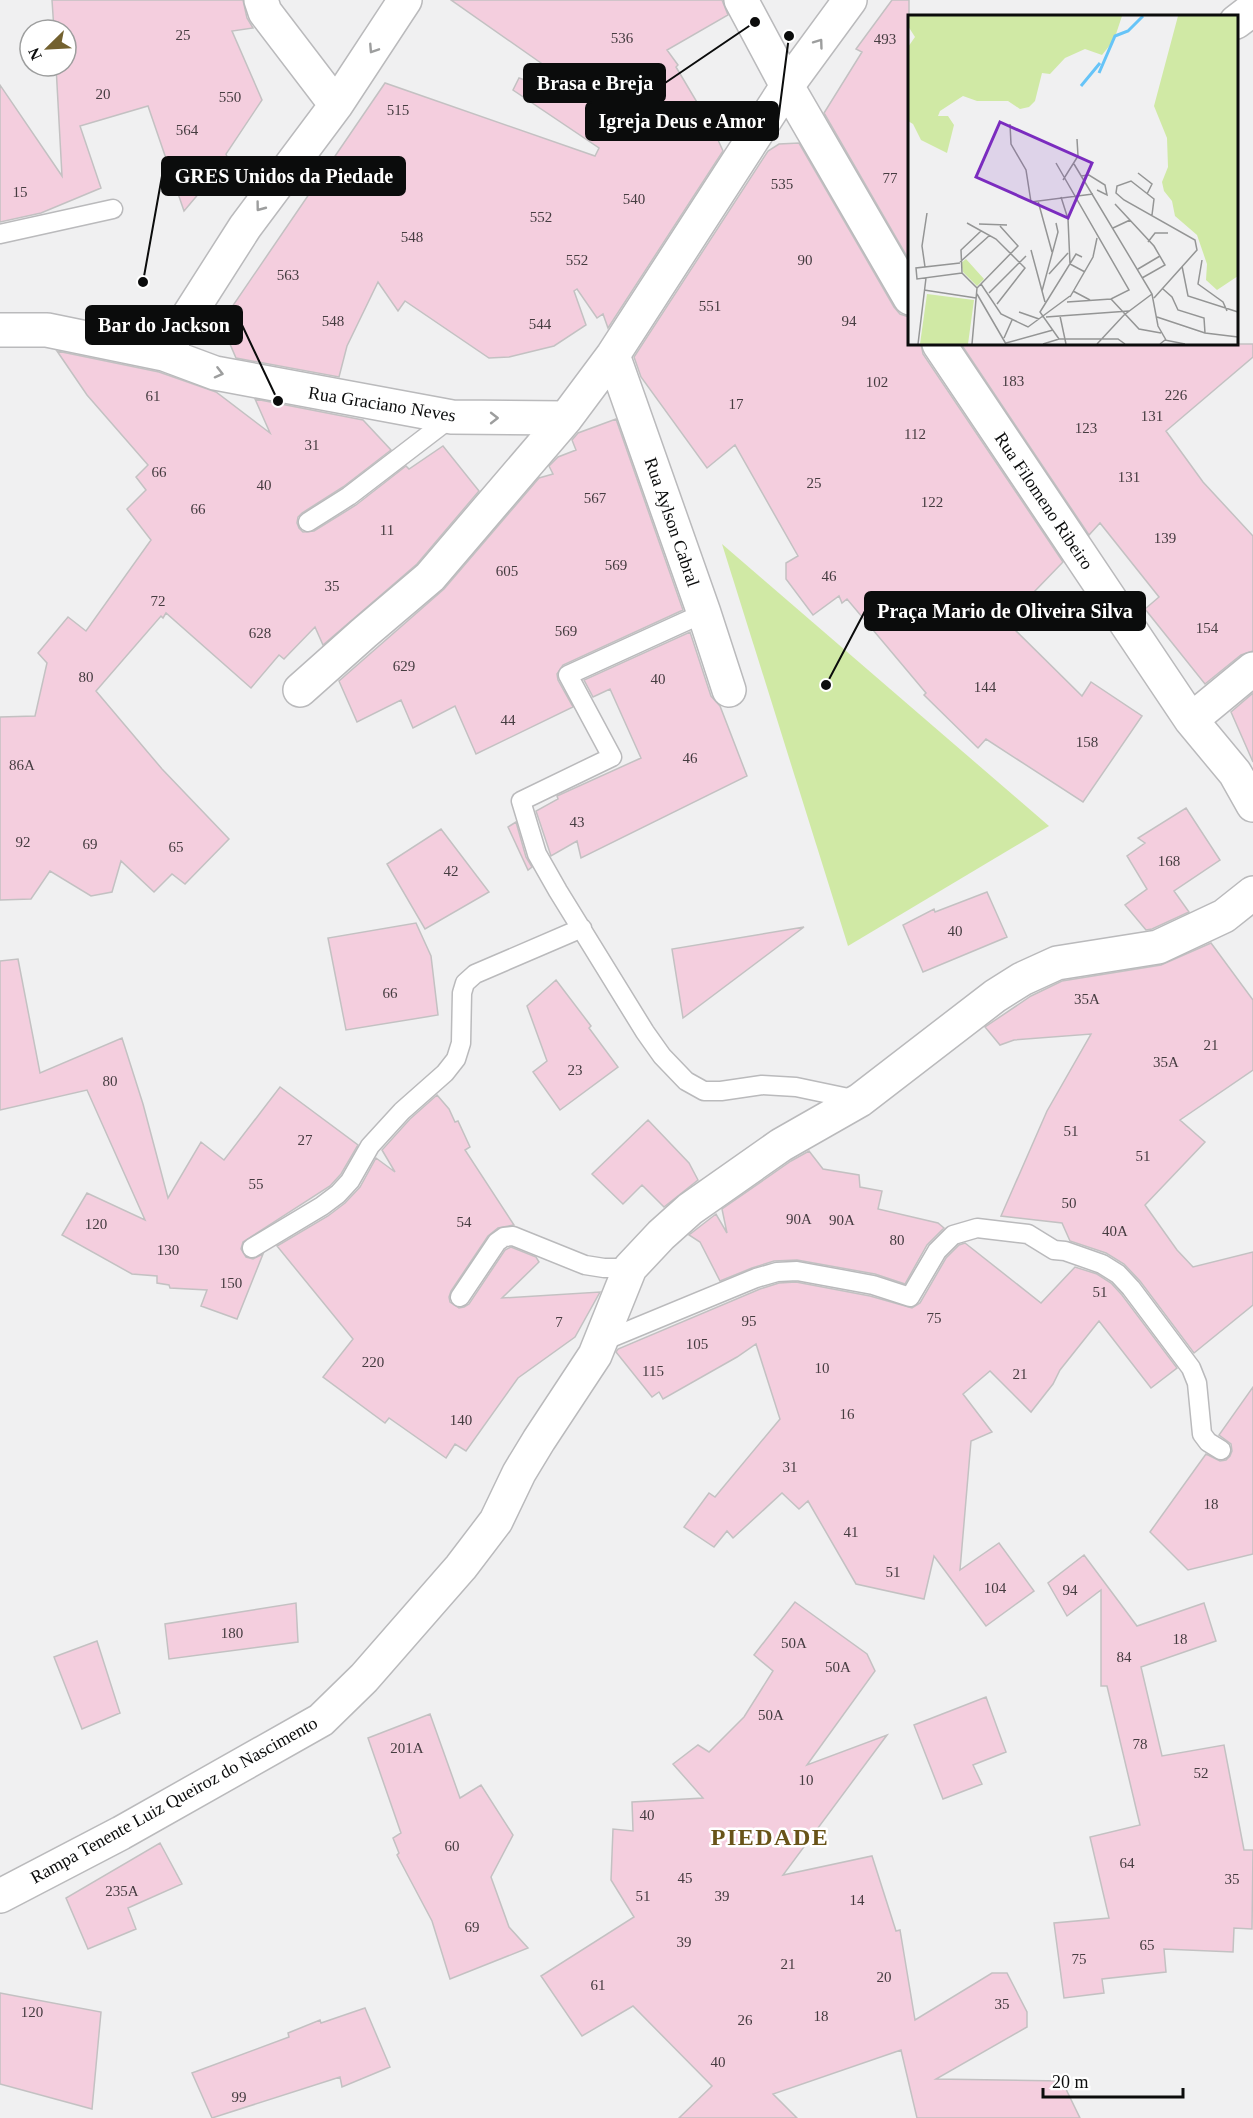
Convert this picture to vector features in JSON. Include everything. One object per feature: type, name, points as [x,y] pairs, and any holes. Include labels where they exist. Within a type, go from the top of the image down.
[{"type":"street","points":[[261,0],[265,12],[336,105]]},
{"type":"street","points":[[164,354],[246,227],[336,105],[405,0]]},
{"type":"street","points":[[741,0],[787,86],[908,296]]},
{"type":"street","points":[[300,690],[430,578],[566,418],[613,355],[787,86],[850,0]]},
{"type":"street","points":[[1238,20],[1253,9]]},
{"type":"street","name":"Rua Graciano Neves","points":[[0,330],[47,330],[164,354],[215,373],[452,417],[566,418]]},
{"type":"street","name":"Rua Filomeno Ribeiro","points":[[940,345],[1191,720],[1234,773],[1253,804]]},
{"type":"street","name":"Rua Aylson Cabral","points":[[613,355],[729,690]]},
{"type":"street","points":[[1191,720],[1253,669]]},
{"type":"street","name":"Rampa Tenente Luiz Queiroz do Nascimento","points":[[0,1896],[121,1833],[321,1720],[364,1678],[414,1622],[496,1521],[519,1473],[595,1355],[630,1268],[690,1209],[782,1144],[860,1100],[995,996],[1023,979],[1057,963],[1158,946],[1224,916],[1253,893]]},
{"type":"lane","points":[[0,234],[113,209]]},
{"type":"lane","points":[[308,522],[349,496],[452,417]]},
{"type":"lane","points":[[704,613],[568,675],[612,757],[521,801],[537,854],[645,1032],[662,1056],[686,1081],[704,1090],[721,1091],[762,1085],[796,1087],[860,1100]]},
{"type":"lane","points":[[252,1248],[338,1194],[350,1181],[370,1146],[402,1111],[445,1073],[456,1059],[461,1043],[462,993],[465,983],[475,974],[582,928]]},
{"type":"lane","points":[[601,1342],[756,1278],[777,1272],[797,1271],[862,1283],[910,1297],[937,1251],[953,1235],[977,1228],[1028,1234],[1054,1250],[1065,1251],[1102,1264],[1118,1274],[1141,1300],[1191,1368],[1197,1383],[1202,1434],[1208,1442],[1221,1450]]},
{"type":"lane","points":[[460,1297],[497,1242],[504,1237],[513,1236],[585,1265],[630,1268]]},
{"type":"green space","points":[[722,544],[1049,826],[848,946]]},
{"type":"building","points":[[52,0],[243,0],[247,18],[253,28],[232,31],[262,100],[226,154],[228,159],[184,211],[148,106],[80,126],[101,188],[41,213],[0,222],[0,85],[62,176],[57,78],[78,78],[78,18],[53,18]]},
{"type":"building","points":[[451,0],[722,0],[728,15],[667,50],[678,65],[676,67],[713,129],[723,151],[608,328],[603,314],[597,318],[577,289],[574,291],[586,325],[554,346],[509,357],[489,358],[405,301],[398,311],[378,282],[347,346],[339,377],[236,358],[221,323],[385,83],[595,156],[599,148],[513,90],[519,78],[596,105],[598,103]]},
{"type":"building","points":[[892,0],[909,0],[908,258],[824,113],[862,52],[856,49]]},
{"type":"building","points":[[799,143],[894,307],[900,314],[908,317],[908,345],[921,345],[923,354],[1063,562],[1006,621],[1082,696],[1091,682],[1142,716],[1083,802],[986,739],[978,748],[924,695],[926,693],[847,599],[842,603],[839,596],[813,615],[786,579],[786,563],[798,556],[735,445],[707,468],[641,377],[634,357],[768,151],[779,144]]},
{"type":"building","points":[[1253,344],[1253,357],[1166,431],[1203,482],[1253,536],[1253,651],[1241,655],[1205,684],[1145,609],[1159,597],[1100,523],[1089,535],[962,345]]},
{"type":"building","points":[[57,351],[159,372],[216,392],[270,433],[255,399],[363,420],[391,450],[343,487],[302,513],[297,523],[303,532],[314,531],[356,505],[406,466],[409,469],[443,446],[479,491],[417,564],[323,645],[315,627],[284,659],[279,655],[251,688],[166,613],[163,618],[161,616],[96,691],[162,769],[229,839],[185,884],[172,874],[154,892],[121,861],[112,892],[91,896],[50,871],[31,899],[0,900],[0,717],[35,716],[47,663],[38,653],[68,617],[86,631],[151,540],[127,509],[146,490],[136,477],[148,465],[87,395]]},
{"type":"building","points":[[616,419],[683,610],[563,665],[557,674],[558,680],[573,707],[476,754],[455,706],[413,728],[401,700],[357,722],[339,681],[444,589],[539,478],[553,474],[549,466],[558,457],[576,450],[572,440],[578,433]]},
{"type":"building","points":[[690,632],[711,696],[720,706],[747,776],[581,858],[577,841],[551,856],[536,811],[558,799],[557,796],[641,758],[610,689],[593,697],[584,680]]},
{"type":"building","points":[[1253,693],[1253,762],[1231,712]]},
{"type":"building","points":[[1186,808],[1220,860],[1174,891],[1189,912],[1146,930],[1125,905],[1147,889],[1127,856],[1145,843],[1138,838]]},
{"type":"building","points":[[516,822],[526,857],[532,867],[528,870],[508,827]]},
{"type":"building","points":[[441,829],[489,892],[425,929],[387,864]]},
{"type":"building","points":[[987,892],[1007,937],[923,972],[903,925],[934,909],[935,912]]},
{"type":"building","points":[[416,923],[431,956],[438,1015],[346,1030],[328,938]]},
{"type":"building","points":[[804,927],[683,1018],[672,949]]},
{"type":"building","points":[[1211,943],[1253,1000],[1253,1070],[1180,1120],[1205,1142],[1145,1205],[1177,1250],[1193,1267],[1253,1252],[1253,1305],[1194,1353],[1140,1281],[1124,1264],[1106,1253],[1070,1241],[1062,1223],[1001,1216],[1047,1111],[1091,1034],[1014,1040],[1000,1045],[985,1027],[1031,996],[1062,981],[1161,965]]},
{"type":"building","points":[[18,959],[40,1073],[122,1038],[143,1104],[168,1198],[201,1142],[224,1160],[280,1087],[358,1145],[341,1174],[330,1186],[243,1242],[241,1249],[246,1257],[253,1259],[263,1254],[237,1319],[201,1306],[207,1290],[170,1288],[169,1285],[157,1283],[157,1276],[132,1274],[62,1235],[87,1193],[145,1220],[87,1090],[0,1110],[0,961]]},
{"type":"building","points":[[556,980],[591,1026],[589,1028],[618,1067],[560,1110],[533,1072],[547,1061],[527,1006]]},
{"type":"building","points":[[437,1095],[449,1109],[455,1122],[458,1121],[470,1147],[465,1150],[514,1225],[498,1228],[488,1236],[451,1291],[450,1302],[459,1308],[469,1304],[505,1250],[511,1247],[536,1257],[539,1262],[502,1298],[600,1292],[575,1337],[518,1378],[466,1451],[455,1444],[446,1458],[389,1418],[385,1423],[323,1377],[353,1339],[277,1246],[328,1216],[345,1203],[360,1187],[376,1158],[395,1172],[382,1150],[410,1119]]},
{"type":"building","points":[[648,1120],[689,1163],[698,1180],[664,1207],[642,1185],[623,1204],[592,1174]]},
{"type":"building","points":[[809,1151],[823,1169],[859,1175],[860,1187],[882,1191],[878,1209],[938,1223],[944,1228],[927,1245],[905,1284],[875,1274],[797,1260],[774,1261],[720,1281],[700,1242],[689,1235],[716,1214],[727,1233],[722,1209]]},
{"type":"building","points":[[965,1243],[1041,1303],[1075,1267],[1097,1274],[1111,1283],[1122,1295],[1177,1368],[1151,1388],[1099,1321],[1060,1370],[1053,1384],[1031,1412],[990,1371],[963,1394],[992,1432],[971,1441],[960,1570],[999,1543],[1034,1591],[986,1626],[934,1556],[924,1599],[856,1584],[808,1501],[799,1509],[782,1493],[733,1538],[727,1531],[714,1547],[684,1527],[709,1493],[715,1497],[780,1419],[756,1344],[663,1399],[659,1392],[652,1397],[616,1352],[618,1349],[779,1283],[796,1282],[870,1296],[912,1308],[920,1303],[946,1258],[959,1245]]},
{"type":"building","points":[[1253,1387],[1253,1554],[1188,1570],[1150,1532],[1206,1454],[1220,1461],[1230,1456],[1231,1444],[1219,1435]]},
{"type":"building","points":[[1084,1555],[1137,1626],[1204,1603],[1216,1641],[1141,1667],[1162,1756],[1224,1745],[1244,1850],[1253,1850],[1252,1929],[1234,1928],[1233,1952],[1164,1949],[1166,1972],[1102,1979],[1104,1993],[1064,1998],[1054,1923],[1109,1918],[1090,1837],[1140,1825],[1107,1686],[1101,1686],[1101,1590],[1067,1616],[1048,1583]]},
{"type":"building","points":[[795,1602],[867,1654],[875,1671],[807,1765],[887,1735],[783,1875],[872,1856],[896,1931],[900,1930],[915,2020],[992,1973],[1007,1973],[1027,2012],[1027,2027],[936,2079],[1062,2081],[1080,2118],[917,2118],[901,2050],[773,2094],[797,2118],[679,2118],[712,2086],[633,2006],[582,2036],[541,1976],[634,1917],[611,1880],[613,1829],[633,1831],[632,1802],[703,1798],[673,1764],[698,1745],[709,1752],[744,1717],[773,1671],[754,1655]]},
{"type":"building","points":[[296,1603],[298,1642],[169,1659],[165,1624]]},
{"type":"building","points":[[97,1641],[120,1713],[82,1729],[54,1657]]},
{"type":"building","points":[[986,1697],[1006,1752],[973,1765],[982,1784],[943,1799],[914,1725]]},
{"type":"building","points":[[430,1714],[460,1798],[481,1785],[513,1835],[491,1877],[509,1927],[528,1948],[450,1979],[432,1921],[397,1855],[399,1853],[393,1838],[401,1833],[368,1738]]},
{"type":"building","points":[[160,1843],[182,1884],[128,1908],[136,1929],[88,1949],[66,1898]]},
{"type":"building","points":[[0,1993],[101,2012],[92,2109],[0,2084]]},
{"type":"building","points":[[365,2008],[390,2067],[342,2087],[340,2077],[212,2118],[192,2073],[289,2037],[288,2033],[320,2020],[321,2023]]},
{"type":"place","name":"Brasa e Breja","points":[[755,22]]},
{"type":"place","name":"Igreja Deus e Amor","points":[[789,36]]},
{"type":"place","name":"GRES Unidos da Piedade","points":[[143,282]]},
{"type":"place","name":"Bar do Jackson","points":[[278,401]]},
{"type":"place","name":"Praça Mario de Oliveira Silva","points":[[826,685]]},
{"type":"district","name":"PIEDADE","points":[[770,1837]]}]
